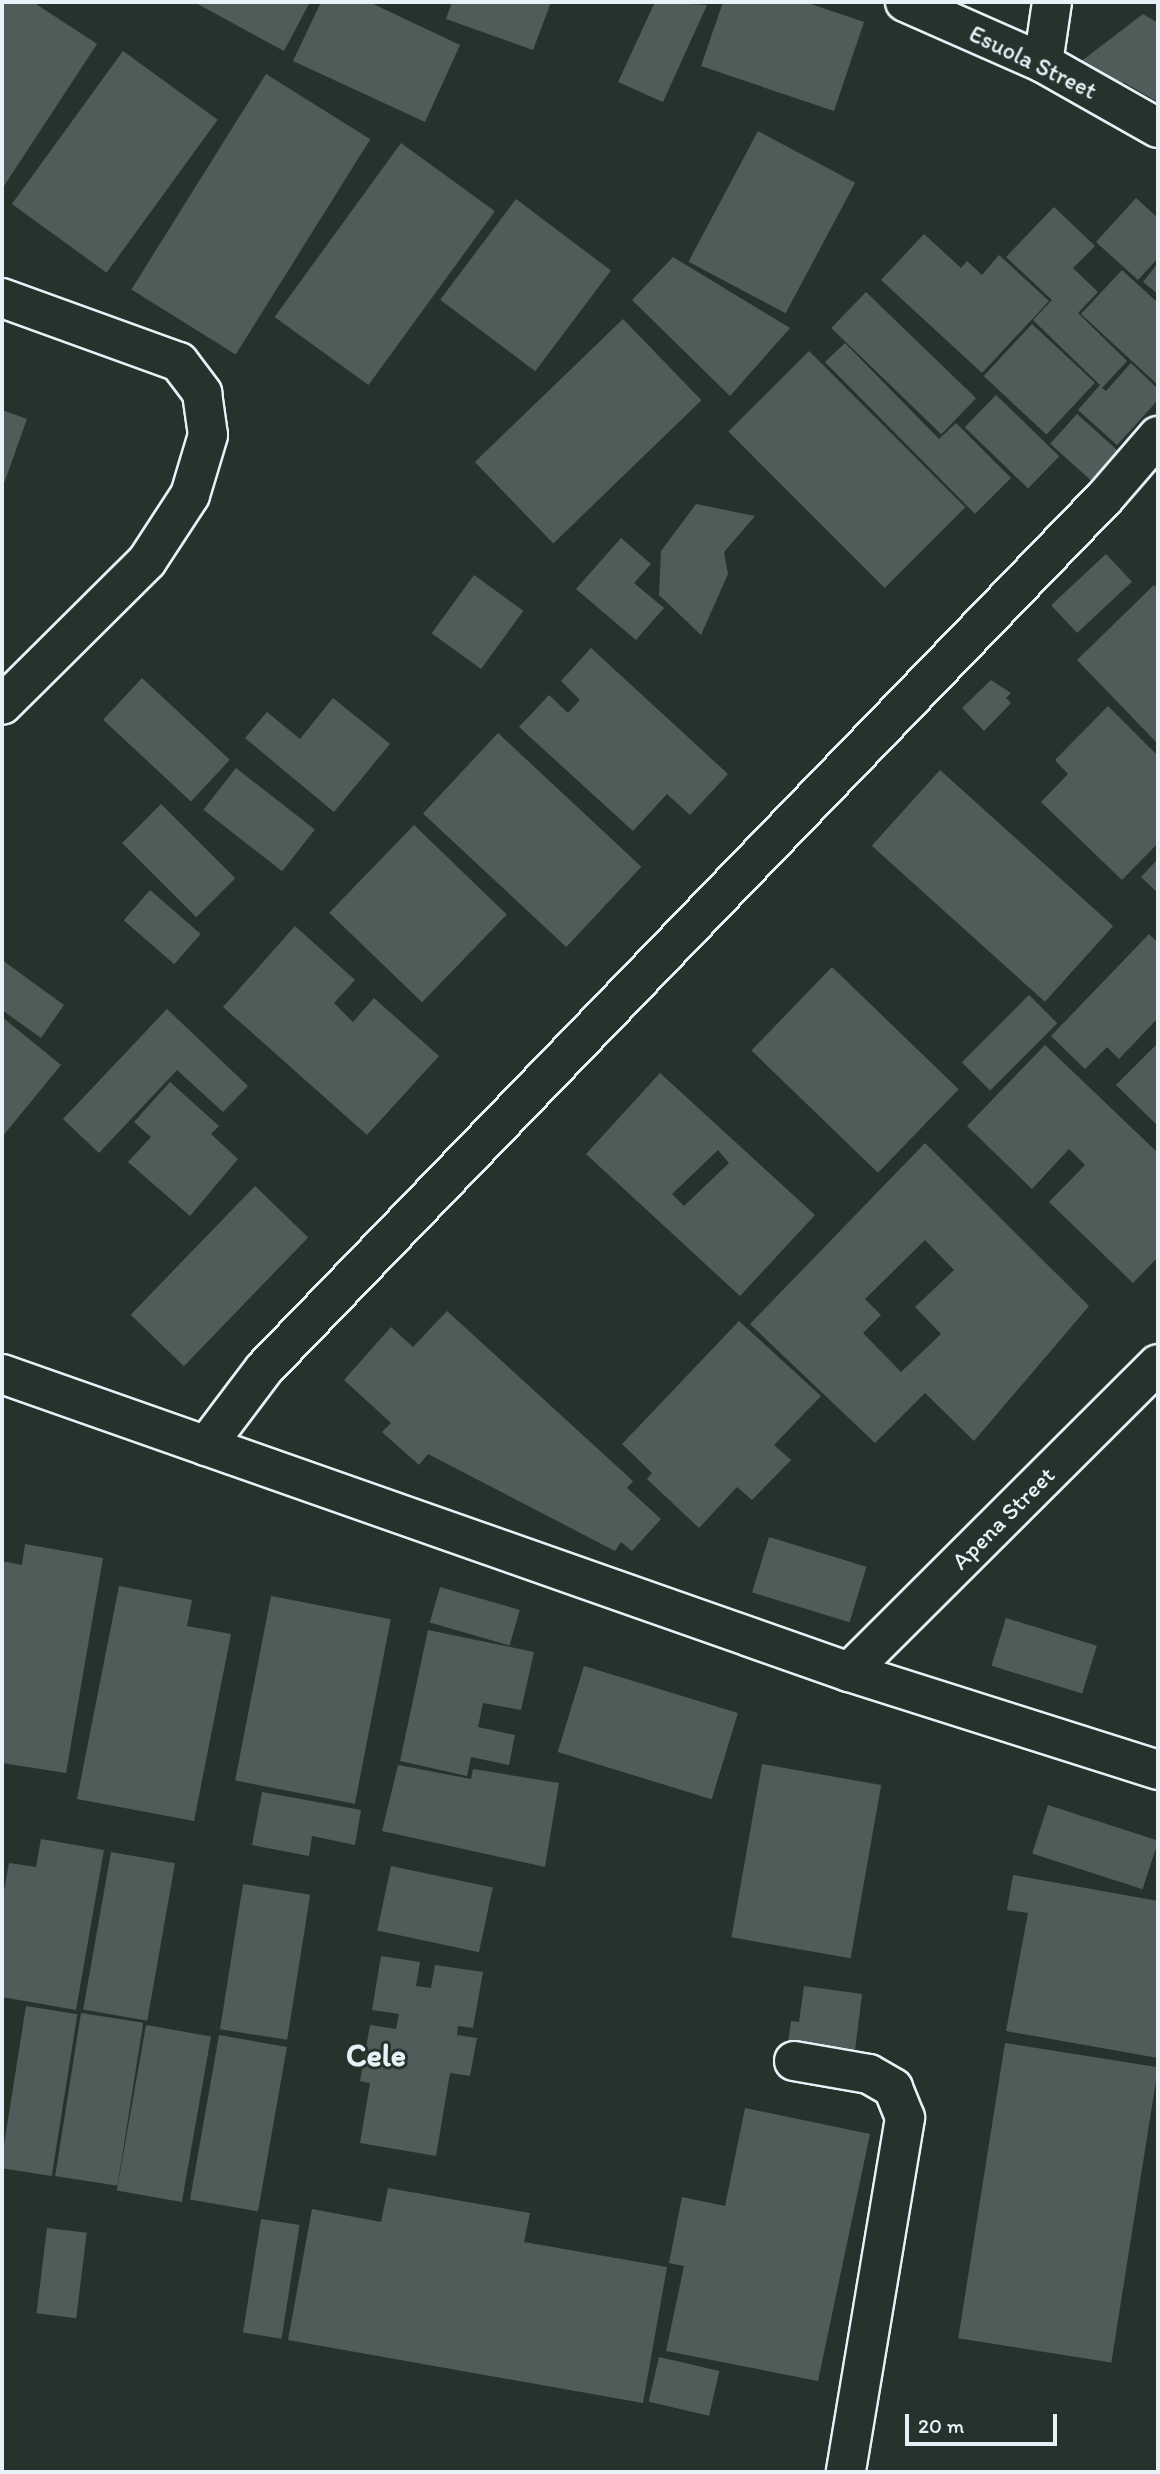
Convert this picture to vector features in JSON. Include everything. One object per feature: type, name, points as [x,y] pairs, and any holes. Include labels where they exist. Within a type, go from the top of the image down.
[{"type":"street","name":"Esuola Street","points":[[905,2],[1043,63],[1158,128]]},
{"type":"street","points":[[1043,63],[1052,2]]},
{"type":"street","points":[[2,298],[179,362],[202,393],[208,435],[190,495],[147,561],[2,705]]},
{"type":"street","points":[[206,1446],[264,1369],[1107,495],[1158,436]]},
{"type":"street","name":"Apena Street","points":[[849,1672],[1158,1364]]},
{"type":"street","points":[[2,1374],[849,1672],[1158,1770]]},
{"type":"street","points":[[794,2061],[869,2074],[893,2088],[905,2118],[846,2472]]},
{"type":"building","points":[[2,2],[33,2],[97,44],[2,189]]},
{"type":"building","points":[[194,2],[310,2],[284,51]]},
{"type":"building","points":[[321,2],[369,2],[460,45],[425,122],[293,61]]},
{"type":"building","points":[[452,2],[551,2],[533,50],[446,19]]},
{"type":"building","points":[[655,2],[707,5],[663,102],[618,82]]},
{"type":"building","points":[[723,2],[805,2],[864,22],[834,111],[701,66]]},
{"type":"building","points":[[1143,14],[1158,23],[1158,102],[1123,82],[1120,88],[1075,66]]},
{"type":"building","points":[[123,51],[218,120],[107,273],[12,204]]},
{"type":"building","points":[[266,74],[370,139],[236,355],[131,289]]},
{"type":"building","points":[[758,131],[855,183],[786,313],[689,262]]},
{"type":"building","points":[[401,143],[495,211],[368,385],[275,317]]},
{"type":"building","points":[[1136,198],[1158,218],[1158,258],[1138,280],[1096,242]]},
{"type":"building","points":[[516,199],[611,271],[535,371],[440,300]]},
{"type":"building","points":[[1054,207],[1095,246],[1073,268],[1098,292],[1078,313],[1127,361],[1102,388],[1106,391],[1131,363],[1158,389],[1158,400],[1117,445],[1078,410],[1100,385],[1033,320],[1052,300],[1006,257]]},
{"type":"building","points":[[924,234],[961,268],[967,261],[982,275],[999,255],[1049,301],[982,373],[881,280]]},
{"type":"building","points":[[673,257],[790,328],[730,396],[632,300]]},
{"type":"building","points":[[1158,263],[1158,294],[1143,282]]},
{"type":"building","points":[[1122,270],[1158,303],[1158,385],[1081,314]]},
{"type":"building","points":[[866,292],[976,398],[941,434],[831,328]]},
{"type":"building","points":[[623,319],[701,400],[553,543],[475,462]]},
{"type":"building","points":[[1032,324],[1095,383],[1046,435],[984,376]]},
{"type":"building","points":[[845,343],[939,439],[956,423],[1011,478],[975,514],[825,362]]},
{"type":"building","points":[[809,351],[965,507],[885,588],[728,432]]},
{"type":"building","points":[[996,395],[1059,456],[1028,489],[965,427]]},
{"type":"building","points":[[2,410],[27,419],[2,489]]},
{"type":"building","points":[[1077,414],[1118,451],[1091,481],[1050,444]]},
{"type":"building","points":[[696,504],[755,516],[724,552],[728,574],[701,635],[659,595],[661,551]]},
{"type":"building","points":[[621,538],[651,564],[634,583],[664,608],[636,640],[576,589]]},
{"type":"building","points":[[1106,554],[1132,582],[1077,633],[1051,605]]},
{"type":"building","points":[[474,575],[523,611],[481,669],[432,633]]},
{"type":"building","points":[[1154,585],[1158,589],[1158,744],[1077,660]]},
{"type":"building","points":[[591,648],[728,774],[690,815],[667,794],[633,831],[519,727],[549,695],[568,713],[580,700],[561,681]]},
{"type":"building","points":[[142,678],[230,760],[191,802],[103,720]]},
{"type":"building","points":[[991,680],[1011,693],[1006,698],[1011,703],[984,731],[962,708]]},
{"type":"building","points":[[333,698],[390,744],[334,812],[245,738],[267,712],[300,739]]},
{"type":"building","points":[[1108,706],[1158,756],[1158,843],[1122,880],[1041,802],[1068,774],[1055,760]]},
{"type":"building","points":[[498,733],[641,867],[566,947],[423,813]]},
{"type":"building","points":[[236,768],[315,830],[282,871],[203,810]]},
{"type":"building","points":[[940,770],[1113,926],[1045,1002],[872,846]]},
{"type":"building","points":[[161,804],[235,878],[196,917],[122,843]]},
{"type":"building","points":[[414,825],[507,915],[422,1002],[329,913]]},
{"type":"building","points":[[1158,859],[1158,893],[1141,877]]},
{"type":"building","points":[[150,890],[201,934],[174,964],[124,920]]},
{"type":"building","points":[[295,926],[355,980],[334,1003],[353,1022],[374,998],[439,1056],[367,1135],[223,1007]]},
{"type":"building","points":[[1149,934],[1158,943],[1158,1018],[1119,1059],[1107,1047],[1085,1069],[1051,1036]]},
{"type":"building","points":[[2,960],[64,1005],[41,1038],[2,1010]]},
{"type":"building","points":[[832,967],[959,1089],[878,1173],[751,1050]]},
{"type":"building","points":[[1029,995],[1057,1023],[990,1090],[962,1062]]},
{"type":"building","points":[[167,1009],[248,1086],[223,1112],[177,1070],[99,1153],[63,1119]]},
{"type":"building","points":[[2,1017],[61,1065],[2,1137]]},
{"type":"building","points":[[1158,1043],[1158,1126],[1116,1085]]},
{"type":"building","points":[[1045,1045],[1158,1153],[1158,1257],[1133,1283],[1049,1202],[1085,1165],[1069,1149],[1032,1189],[967,1126]]},
{"type":"building","points":[[660,1073],[815,1215],[740,1296],[586,1154]],"holes":[[[718,1150],[729,1163],[684,1206],[672,1194]]]},
{"type":"building","points":[[170,1082],[219,1126],[211,1134],[238,1159],[190,1216],[128,1162],[151,1137],[134,1122]]},
{"type":"building","points":[[925,1143],[1089,1306],[974,1441],[925,1393],[875,1443],[750,1324]],"holes":[[[925,1240],[954,1270],[915,1307],[941,1334],[901,1372],[863,1333],[881,1315],[865,1299]]]},
{"type":"building","points":[[255,1186],[308,1237],[184,1366],[131,1315]]},
{"type":"building","points":[[447,1311],[633,1481],[627,1488],[661,1519],[632,1551],[621,1542],[615,1551],[428,1454],[419,1465],[382,1432],[391,1423],[344,1380],[391,1327],[413,1347]]},
{"type":"building","points":[[739,1321],[821,1396],[774,1445],[791,1460],[752,1500],[737,1487],[699,1528],[647,1479],[652,1473],[622,1444]]},
{"type":"building","points":[[769,1537],[867,1567],[850,1622],[752,1592]]},
{"type":"building","points":[[25,1544],[103,1558],[66,1773],[2,1763],[2,1561],[22,1565]]},
{"type":"building","points":[[119,1586],[192,1600],[187,1626],[231,1634],[194,1821],[77,1799]]},
{"type":"building","points":[[440,1587],[520,1610],[510,1645],[430,1623]]},
{"type":"building","points":[[271,1596],[391,1619],[355,1804],[235,1781]]},
{"type":"building","points":[[1006,1618],[1097,1646],[1082,1694],[991,1666]]},
{"type":"building","points":[[428,1630],[534,1652],[521,1710],[483,1703],[478,1727],[515,1735],[509,1765],[471,1757],[467,1776],[400,1761]]},
{"type":"building","points":[[584,1666],[738,1713],[712,1799],[558,1752]]},
{"type":"building","points":[[762,1764],[881,1785],[851,1958],[731,1937]]},
{"type":"building","points":[[398,1765],[471,1779],[473,1769],[559,1783],[545,1867],[382,1831]]},
{"type":"building","points":[[262,1792],[361,1810],[355,1845],[312,1836],[309,1856],[252,1845]]},
{"type":"building","points":[[1048,1805],[1158,1841],[1143,1889],[1032,1854]]},
{"type":"building","points":[[41,1839],[104,1850],[76,2010],[2,1997],[2,1902],[9,1863],[36,1867]]},
{"type":"building","points":[[111,1852],[175,1863],[147,2021],[83,2010]]},
{"type":"building","points":[[391,1866],[493,1888],[479,1952],[377,1931]]},
{"type":"building","points":[[1013,1875],[1158,1901],[1158,2058],[1006,2031],[1028,1913],[1007,1910]]},
{"type":"building","points":[[243,1884],[310,1895],[287,2040],[220,2029]]},
{"type":"building","points":[[381,1956],[420,1962],[416,1986],[431,1988],[435,1965],[483,1972],[473,2028],[458,2026],[457,2035],[477,2038],[470,2076],[450,2073],[436,2156],[360,2143],[370,2083],[360,2081],[370,2025],[396,2029],[399,2014],[372,2010]]},
{"type":"building","points":[[804,1986],[862,1994],[855,2051],[788,2043],[791,2021],[799,2022]]},
{"type":"building","points":[[26,2006],[77,2014],[52,2176],[2,2168]]},
{"type":"building","points":[[81,2013],[143,2023],[117,2186],[55,2176]]},
{"type":"building","points":[[146,2025],[211,2036],[182,2202],[117,2190]]},
{"type":"building","points":[[219,2035],[287,2047],[258,2211],[190,2199]]},
{"type":"building","points":[[1005,2043],[1158,2067],[1111,2363],[958,2338]]},
{"type":"building","points":[[745,2108],[870,2134],[818,2381],[666,2351],[684,2266],[669,2263],[682,2197],[725,2206]]},
{"type":"building","points":[[388,2188],[530,2213],[524,2242],[667,2267],[643,2403],[288,2340],[312,2209],[381,2222]]},
{"type":"building","points":[[261,2219],[300,2225],[282,2339],[243,2333]]},
{"type":"building","points":[[47,2228],[87,2233],[76,2318],[37,2313]]},
{"type":"building","points":[[659,2357],[719,2371],[709,2416],[649,2402]]},
{"type":"district","name":"Cele","points":[[376,2055]]}]
